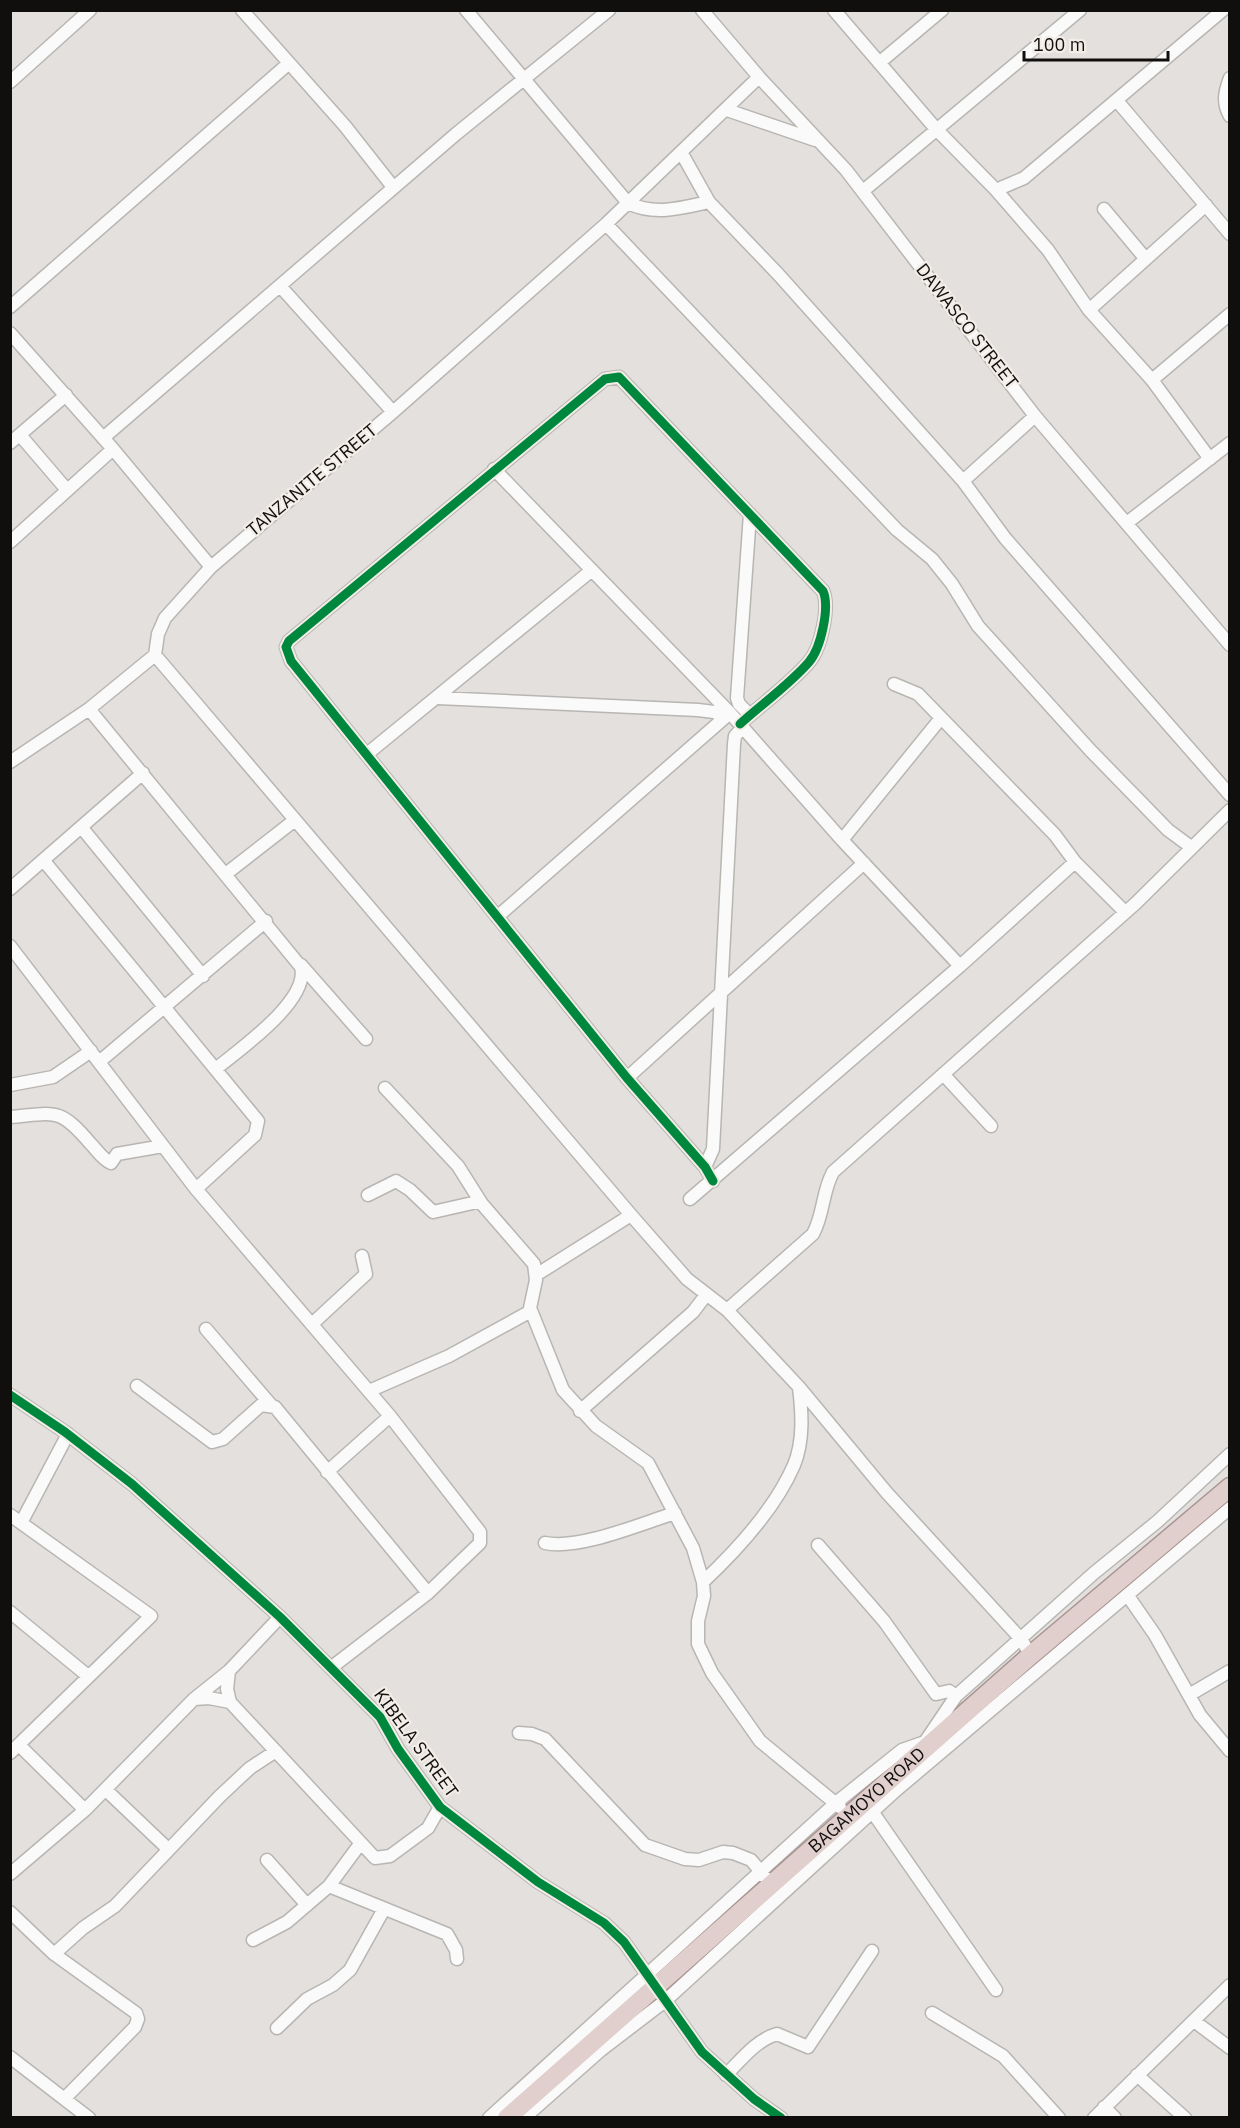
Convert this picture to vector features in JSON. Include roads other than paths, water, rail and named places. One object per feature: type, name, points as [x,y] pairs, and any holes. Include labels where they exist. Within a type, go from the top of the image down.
[{"type":"highway","name":"BAGAMOYO ROAD","points":[[512,2117],[651,1979],[767,1879],[847,1818],[869,1806],[927,1744],[1230,1487]]},
{"type":"street","points":[[10,82],[90,10]]},
{"type":"street","points":[[242,10],[345,126],[393,187]]},
{"type":"street","points":[[466,10],[587,157],[628,203],[639,208],[658,211],[709,202]]},
{"type":"street","points":[[103,438],[393,187],[609,10]]},
{"type":"street","name":"DAWASCO STREET","points":[[702,10],[759,77],[863,191],[1035,416],[1128,522],[1230,645]]},
{"type":"street","points":[[834,10],[936,129],[996,190],[1047,249],[1089,310],[1152,380],[1210,459]]},
{"type":"street","points":[[879,63],[942,10]]},
{"type":"street","points":[[996,190],[1024,178],[1118,102],[1223,10]]},
{"type":"street","points":[[863,191],[1075,12]]},
{"type":"street","points":[[10,307],[288,64]]},
{"type":"street","name":"TANZANITE STREET","points":[[155,655],[158,634],[165,618],[210,567],[393,412],[606,224],[759,77]]},
{"type":"street","points":[[1230,78],[1225,93],[1230,116]]},
{"type":"street","points":[[1118,102],[1230,234]]},
{"type":"street","points":[[727,110],[819,141]]},
{"type":"street","points":[[681,152],[709,202],[786,283],[963,481],[1005,538],[1230,795]]},
{"type":"street","points":[[1089,310],[1206,205]]},
{"type":"street","points":[[1104,209],[1145,258]]},
{"type":"street","points":[[606,224],[897,530],[932,559],[952,584],[978,626],[1134,796],[1173,834],[1191,847]]},
{"type":"street","points":[[280,286],[393,412]]},
{"type":"street","points":[[1152,380],[1230,314]]},
{"type":"street","points":[[10,333],[113,449],[210,567]]},
{"type":"street","points":[[705,1167],[713,1149],[735,736],[750,715],[811,660],[827,609],[823,591],[619,377],[605,380],[494,469],[286,647],[291,661],[496,917],[627,1077],[705,1167],[713,1181]]},
{"type":"street","points":[[66,395],[15,439],[67,490]]},
{"type":"street","points":[[963,481],[1035,416]]},
{"type":"street","points":[[1128,522],[1230,443]]},
{"type":"street","points":[[10,542],[113,449]]},
{"type":"street","points":[[494,469],[727,715],[742,725],[842,840],[960,966]]},
{"type":"street","points":[[750,514],[737,698],[739,704],[750,715]]},
{"type":"street","points":[[367,754],[592,570]]},
{"type":"street","points":[[10,762],[89,709],[155,655],[687,1279],[727,1310],[799,1387],[887,1493],[1020,1638],[1031,1655]]},
{"type":"street","points":[[894,684],[918,694],[1055,835],[1075,862],[1125,912]]},
{"type":"street","points":[[438,698],[698,710],[727,715]]},
{"type":"street","points":[[89,709],[298,961],[366,1039]]},
{"type":"street","points":[[496,917],[727,715]]},
{"type":"street","points":[[842,840],[941,718]]},
{"type":"street","points":[[10,889],[143,773]]},
{"type":"street","points":[[727,1310],[813,1234],[818,1225],[828,1180],[833,1172],[1125,912],[1230,810]]},
{"type":"street","points":[[227,873],[295,820]]},
{"type":"street","points":[[82,828],[203,976]]},
{"type":"street","points":[[44,861],[164,1010],[216,1068],[258,1121],[255,1135],[225,1165],[196,1189]]},
{"type":"street","points":[[690,1199],[960,966],[1075,862]]},
{"type":"street","points":[[627,1077],[720,996],[864,863]]},
{"type":"street","points":[[99,1062],[164,1010],[266,921]]},
{"type":"street","points":[[10,946],[196,1189],[390,1416],[482,1536],[480,1543],[428,1593],[332,1667]]},
{"type":"street","points":[[216,1068],[259,1033],[289,1003],[302,979],[303,973],[298,961]]},
{"type":"street","points":[[10,1085],[53,1077],[91,1051]]},
{"type":"street","points":[[943,1074],[991,1126]]},
{"type":"street","points":[[385,1088],[458,1166],[482,1204],[530,1259],[536,1275],[531,1311],[562,1390],[580,1411],[648,1463],[693,1548],[703,1582],[698,1644],[712,1673],[760,1741],[837,1802],[847,1818]]},
{"type":"street","points":[[10,1117],[49,1114],[61,1116],[71,1121],[111,1163],[117,1154],[163,1146]]},
{"type":"street","points":[[368,1195],[396,1181],[410,1190],[433,1212],[477,1202],[482,1204]]},
{"type":"street","points":[[536,1275],[631,1215]]},
{"type":"street","points":[[312,1324],[366,1274],[362,1256]]},
{"type":"street","points":[[580,1411],[693,1312],[706,1295]]},
{"type":"street","points":[[369,1391],[449,1356],[531,1311]]},
{"type":"street","points":[[206,1329],[428,1593]]},
{"type":"street","points":[[137,1386],[212,1442],[223,1439],[258,1408],[271,1405]]},
{"type":"street","points":[[703,1582],[747,1535],[771,1503],[794,1464],[801,1432],[799,1387]]},
{"type":"street","name":"KIBELA STREET","points":[[10,1395],[68,1434],[132,1484],[280,1617],[380,1717],[398,1749],[440,1808],[538,1882],[604,1923],[624,1942],[702,2052],[754,2099],[781,2118]]},
{"type":"street","points":[[327,1472],[390,1416]]},
{"type":"street","points":[[21,1523],[68,1434]]},
{"type":"street","points":[[519,1733],[532,1734],[544,1739],[645,1845],[658,1852],[685,1859],[699,1860],[723,1852],[733,1853],[751,1860],[767,1879],[837,1802],[902,1750],[927,1744],[956,1696],[1020,1638],[1158,1521],[1230,1454]]},
{"type":"street","points":[[512,2117],[665,2001],[842,1842],[869,1806],[1128,1596],[1230,1508]]},
{"type":"street","points":[[545,1543],[576,1543],[675,1513]]},
{"type":"street","points":[[10,1515],[151,1616],[15,1749],[85,1810]]},
{"type":"street","points":[[818,1545],[884,1621],[933,1691],[939,1695],[949,1691],[956,1696]]},
{"type":"street","points":[[1128,1596],[1155,1635],[1188,1695],[1218,1741],[1230,1751]]},
{"type":"street","points":[[10,1612],[88,1676]]},
{"type":"street","points":[[10,1874],[85,1810],[194,1699],[229,1671],[280,1617]]},
{"type":"street","points":[[229,1671],[227,1689],[230,1702],[370,1856],[386,1858],[428,1828],[440,1808]]},
{"type":"street","points":[[1188,1695],[1230,1671]]},
{"type":"street","points":[[194,1699],[230,1702]]},
{"type":"street","points":[[54,1954],[83,1928],[115,1906],[144,1879],[167,1848],[250,1768],[276,1750]]},
{"type":"street","points":[[106,1790],[167,1848]]},
{"type":"street","points":[[869,1806],[996,1990]]},
{"type":"street","points":[[253,1940],[287,1922],[329,1886],[360,1844]]},
{"type":"street","points":[[267,1860],[307,1905]]},
{"type":"street","points":[[329,1886],[447,1934],[453,1941],[457,1959]]},
{"type":"street","points":[[277,2028],[307,1999],[333,1985],[350,1970],[384,1909]]},
{"type":"street","points":[[10,1912],[54,1954],[136,2013],[138,2019],[135,2027],[65,2098]]},
{"type":"street","points":[[726,2075],[758,2043],[777,2034],[808,2047],[872,1951]]},
{"type":"street","points":[[489,2118],[621,2000],[651,1979]]},
{"type":"street","points":[[1094,2118],[1229,1986]]},
{"type":"street","points":[[932,2013],[1003,2056],[1059,2118]]},
{"type":"street","points":[[1194,2021],[1230,2048]]},
{"type":"street","points":[[10,2057],[89,2118]]},
{"type":"street","points":[[1137,2075],[1185,2118]]},
{"type":"street","points":[[1104,2107],[1115,2118]]}]
